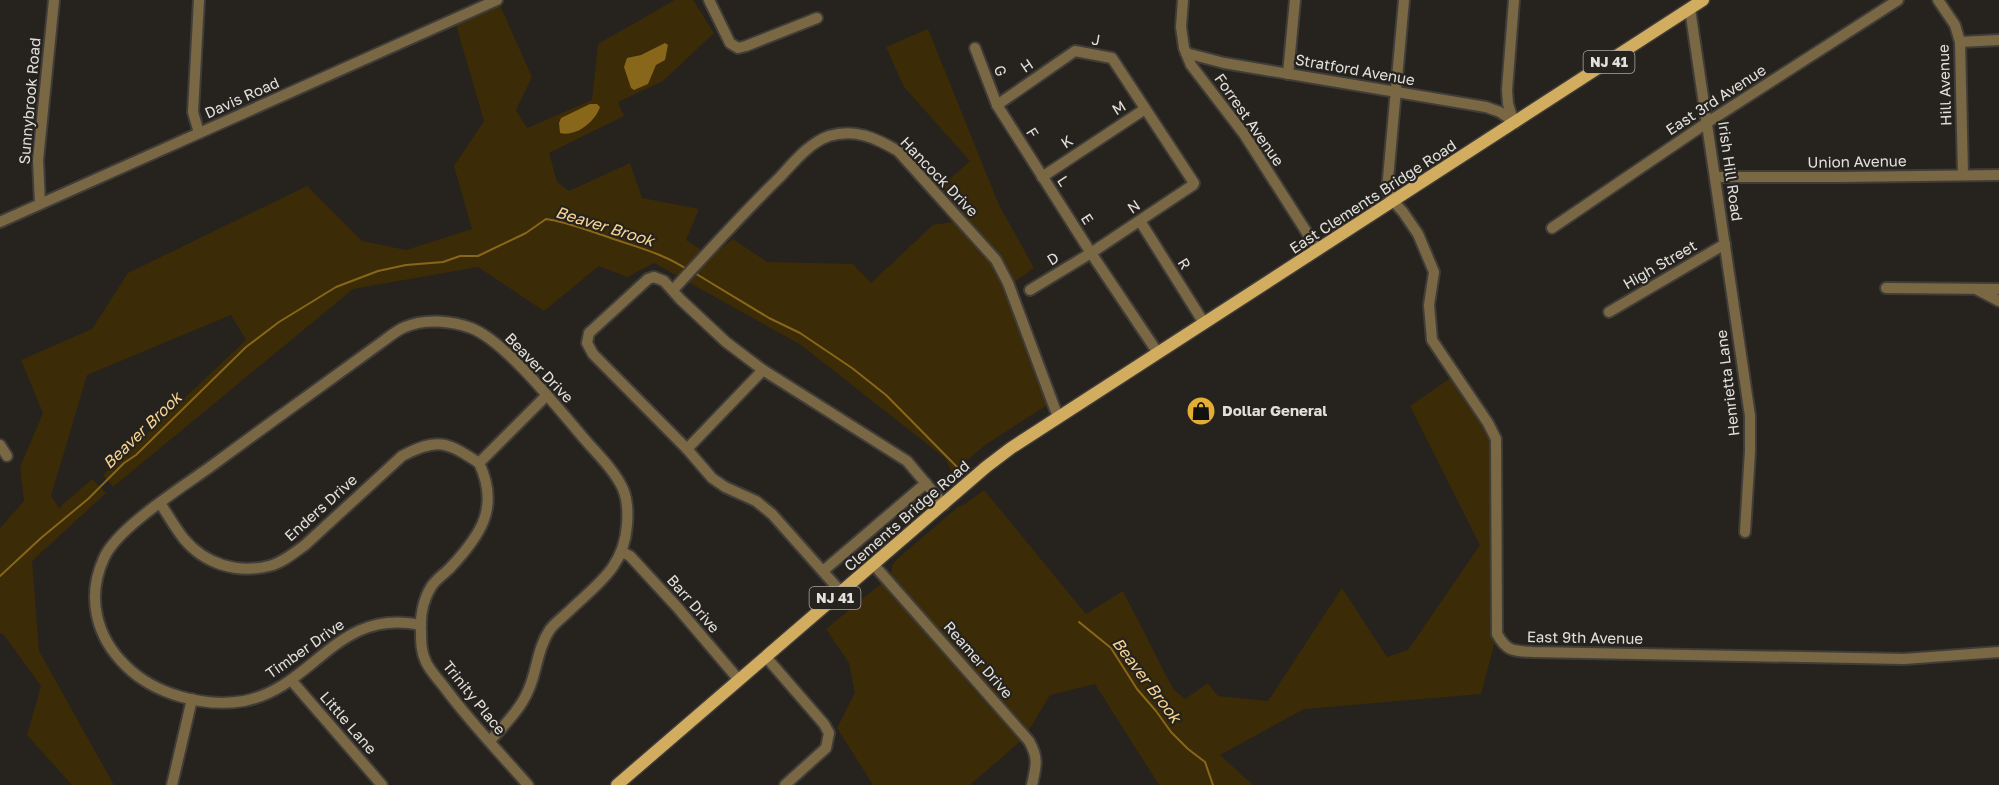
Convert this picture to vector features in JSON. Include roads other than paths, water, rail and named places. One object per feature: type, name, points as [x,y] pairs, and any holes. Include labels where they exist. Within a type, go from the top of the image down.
[{"type":"main road","name":"East Clements Bridge Road","points":[[1058,417],[1394,202],[1703,0]]},
{"type":"main road","name":"Clements Bridge Road","points":[[617,785],[1011,448],[1058,417]]},
{"type":"street","name":"Sunnybrook Road","points":[[40,204],[38,160],[54,0]]},
{"type":"street","points":[[199,0],[193,112],[199,133]]},
{"type":"street","name":"Davis Road","points":[[0,222],[497,0]]},
{"type":"street","points":[[709,0],[730,43],[738,48],[817,18]]},
{"type":"street","name":"Forrest Avenue","points":[[1183,0],[1181,27],[1191,65],[1244,134],[1318,250]]},
{"type":"street","points":[[1288,75],[1295,0]]},
{"type":"street","points":[[1394,202],[1388,190],[1404,0]]},
{"type":"street","points":[[1514,0],[1507,90],[1515,123]]},
{"type":"street","name":"East 3rd Avenue","points":[[1552,228],[1708,122],[1898,0]]},
{"type":"street","name":"Hill Avenue","points":[[1938,0],[1955,25],[1960,42],[1962,175]]},
{"type":"street","name":"Irish Hill Road","points":[[1690,9],[1733,303]]},
{"type":"street","points":[[1960,42],[1999,40]]},
{"type":"street","name":"G","points":[[975,48],[997,105]]},
{"type":"street","name":"H","points":[[997,105],[1075,51]]},
{"type":"street","name":"J","points":[[1075,51],[1112,58],[1145,109]]},
{"type":"street","name":"Stratford Avenue","points":[[1186,53],[1288,75],[1486,107],[1500,112],[1515,123]]},
{"type":"street","name":"F","points":[[997,105],[1042,177]]},
{"type":"street","name":"M","points":[[1108,132],[1145,109]]},
{"type":"street","name":"N","points":[[1091,253],[1194,183],[1145,109]]},
{"type":"street","name":"K","points":[[1042,177],[1108,132]]},
{"type":"street","name":"Hancock Drive","points":[[673,291],[761,195],[808,149],[828,137],[860,133],[898,151],[996,260],[1008,283],[1058,417]]},
{"type":"street","name":"Union Avenue","points":[[1715,177],[1999,175]]},
{"type":"street","name":"L","points":[[1042,177],[1058,201]]},
{"type":"street","name":"E","points":[[1058,201],[1091,253]]},
{"type":"street","name":"East 9th Avenue","points":[[1394,202],[1418,234],[1434,272],[1429,305],[1432,340],[1488,423],[1496,439],[1497,634],[1502,644],[1513,651],[1533,652],[1909,659],[1999,652]]},
{"type":"street","name":"R","points":[[1140,221],[1204,323]]},
{"type":"street","name":"High Street","points":[[1609,312],[1725,244]]},
{"type":"street","points":[[1091,253],[1158,353]]},
{"type":"street","name":"D","points":[[1030,290],[1091,253]]},
{"type":"street","points":[[842,593],[772,514],[756,501],[725,487],[712,478],[687,449],[593,354],[587,343],[590,333],[648,279],[660,278],[726,342],[764,370],[907,461],[944,505]]},
{"type":"street","points":[[1886,288],[1999,289]]},
{"type":"street","points":[[1976,289],[1999,301]]},
{"type":"street","name":"Henrietta Lane","points":[[1733,303],[1750,416],[1745,532]]},
{"type":"street","name":"Beaver Drive","points":[[160,503],[405,327],[426,322],[442,322],[481,333],[499,346],[547,395],[604,462],[622,488],[627,505],[627,527],[622,552],[614,568],[550,630],[541,645],[528,691],[519,707],[490,741]]},
{"type":"street","points":[[687,449],[764,370]]},
{"type":"street","points":[[479,463],[547,395]]},
{"type":"street","name":"Enders Drive","points":[[160,503],[183,538],[195,550],[223,566],[239,570],[250,569],[270,566],[305,545],[402,456],[417,449],[430,444],[443,444],[454,447],[479,463]]},
{"type":"street","points":[[0,445],[7,456]]},
{"type":"street","name":"Trinity Place","points":[[479,463],[489,493],[485,519],[472,541],[452,566],[431,586],[423,608],[421,649],[426,663],[452,698],[528,785]]},
{"type":"street","points":[[823,571],[926,483]]},
{"type":"street","name":"Timber Drive","points":[[160,503],[119,536],[104,558],[95,599],[96,616],[103,634],[118,659],[137,676],[158,688],[192,699],[218,702],[244,701],[274,690],[291,680],[338,641],[361,629],[392,622],[421,625]]},
{"type":"street","name":"Barr Drive","points":[[622,552],[630,556],[677,607],[739,680]]},
{"type":"street","name":"Reamer Drive","points":[[874,565],[1029,741],[1037,760],[1032,785]]},
{"type":"street","points":[[766,657],[824,724],[829,733],[826,748],[785,785]]},
{"type":"street","name":"Little Lane","points":[[291,680],[382,785]]},
{"type":"street","points":[[172,785],[192,699]]},
{"type":"waterway","name":"Beaver Brook","points":[[0,576],[88,499],[124,463],[136,455],[246,347],[279,322],[336,287],[378,271],[406,265],[443,262],[460,256],[478,256],[526,233],[546,219],[576,226],[648,250],[688,270]]},
{"type":"waterway","name":"Beaver Brook","points":[[693,272],[769,318],[800,333],[852,368],[886,395],[963,473]]},
{"type":"waterway","name":"Beaver Brook","points":[[1079,622],[1111,648],[1137,689],[1171,732],[1205,762],[1213,785]]},
{"type":"place","name":"Dollar General","points":[[1201,411]]}]
